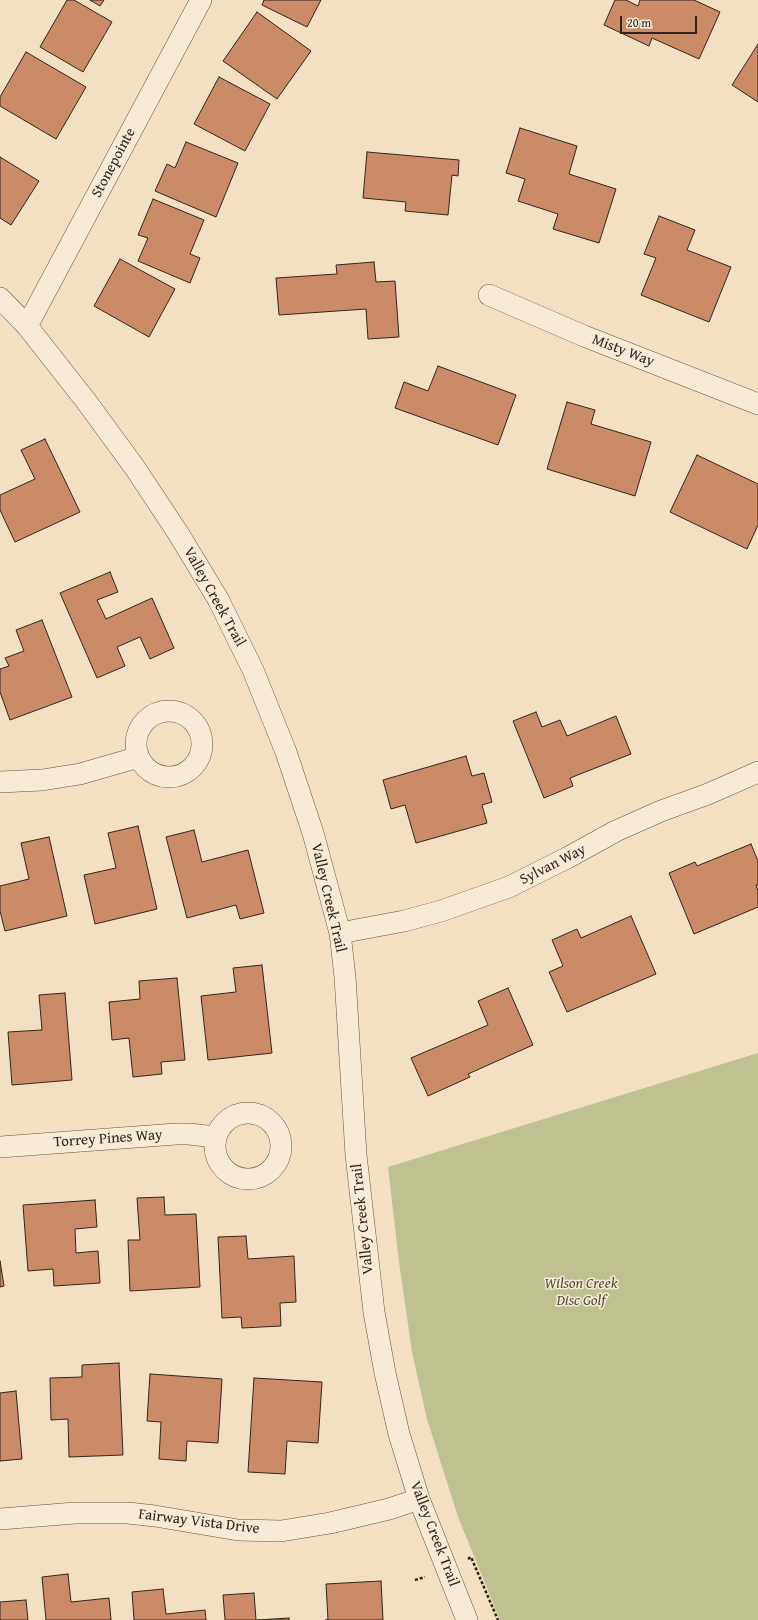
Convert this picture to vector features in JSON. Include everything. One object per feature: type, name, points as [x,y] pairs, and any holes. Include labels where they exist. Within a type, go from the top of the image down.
[{"type":"street","name":"Stonepointe","points":[[27,326],[201,0]]},
{"type":"street","name":"Misty Way","points":[[489,295],[584,336],[758,404]]},
{"type":"street","name":"Valley Creek Trail","points":[[0,298],[27,326],[86,400],[135,468],[178,533],[218,599],[253,670],[286,752],[313,833],[340,933],[345,977],[356,1155],[374,1312],[385,1373],[399,1434],[419,1499],[467,1620]]},
{"type":"street","points":[[0,782],[42,780],[80,774],[139,757]]},
{"type":"street","name":"Sylvan Way","points":[[340,933],[404,921],[441,911],[509,887],[567,858],[616,831],[661,811],[708,794],[758,772]]},
{"type":"street","name":"Torrey Pines Way","points":[[0,1147],[176,1134],[189,1134],[216,1138]]},
{"type":"street","name":"Fairway Vista Drive","points":[[0,1519],[75,1513],[128,1513],[156,1516],[238,1530],[281,1531],[330,1523],[389,1509],[419,1499]]},
{"type":"path","points":[[471,1558],[498,1620]]},
{"type":"green space","name":"Wilson Creek Disc Golf","points":[[758,1053],[758,1620],[500,1620],[458,1517],[427,1419],[412,1352],[399,1262],[388,1167]]},
{"type":"building","points":[[67,0],[74,0],[112,22],[83,72],[40,47]]},
{"type":"building","points":[[90,0],[104,0],[100,6]]},
{"type":"building","points":[[264,0],[321,0],[307,27],[262,5]]},
{"type":"building","points":[[615,0],[626,0],[638,6],[640,0],[694,0],[720,12],[699,59],[652,38],[649,46],[604,25]]},
{"type":"building","points":[[257,12],[311,51],[277,99],[223,61]]},
{"type":"building","points":[[758,44],[758,102],[732,85]]},
{"type":"building","points":[[26,52],[86,87],[56,139],[0,106],[0,97]]},
{"type":"building","points":[[219,77],[270,104],[245,151],[194,124]]},
{"type":"building","points":[[520,128],[577,146],[569,174],[616,189],[599,243],[553,229],[558,214],[518,201],[525,179],[506,173]]},
{"type":"building","points":[[186,142],[238,163],[216,217],[155,191],[167,164],[175,168]]},
{"type":"building","points":[[367,152],[459,160],[458,176],[452,175],[448,215],[405,211],[406,202],[363,198]]},
{"type":"building","points":[[0,157],[39,181],[11,225],[0,218]]},
{"type":"building","points":[[153,199],[204,220],[190,254],[200,258],[190,283],[138,261],[148,238],[138,235]]},
{"type":"building","points":[[659,216],[695,230],[687,250],[731,267],[709,322],[641,295],[656,258],[644,254]]},
{"type":"building","points":[[120,259],[175,289],[149,337],[94,306]]},
{"type":"building","points":[[374,262],[376,282],[395,281],[399,337],[368,339],[366,309],[279,315],[276,278],[337,274],[336,265]]},
{"type":"building","points":[[438,366],[516,395],[498,445],[395,408],[404,382],[428,391]]},
{"type":"building","points":[[567,402],[595,410],[591,424],[651,442],[635,496],[547,469]]},
{"type":"building","points":[[45,439],[80,512],[15,542],[0,510],[0,495],[35,479],[21,450]]},
{"type":"building","points":[[697,455],[758,484],[758,525],[747,549],[670,512]]},
{"type":"building","points":[[110,572],[118,592],[97,600],[106,619],[152,598],[174,648],[150,659],[140,637],[117,647],[125,666],[97,678],[60,593]]},
{"type":"building","points":[[42,620],[72,697],[10,720],[0,692],[0,669],[9,666],[5,658],[24,651],[16,630]]},
{"type":"building","points":[[536,712],[542,727],[560,720],[567,736],[616,716],[631,754],[570,778],[573,786],[544,798],[513,721]]},
{"type":"building","points":[[466,756],[472,776],[484,773],[492,802],[482,805],[487,823],[416,843],[405,805],[391,809],[383,780]]},
{"type":"building","points":[[138,826],[157,909],[95,924],[84,875],[116,868],[108,833]]},
{"type":"building","points":[[194,830],[202,862],[248,850],[264,913],[240,919],[236,905],[187,918],[166,837]]},
{"type":"building","points":[[49,837],[67,916],[5,931],[0,911],[0,886],[29,879],[21,843]]},
{"type":"building","points":[[751,844],[758,861],[758,885],[756,885],[758,891],[758,907],[694,934],[669,873],[695,862],[697,866]]},
{"type":"building","points":[[631,916],[656,974],[567,1012],[549,972],[563,966],[552,940],[577,929],[581,938]]},
{"type":"building","points":[[262,965],[272,1053],[208,1060],[201,996],[236,992],[233,968]]},
{"type":"building","points":[[177,978],[185,1060],[161,1062],[162,1074],[133,1077],[129,1038],[112,1040],[109,1002],[140,999],[139,981]]},
{"type":"building","points":[[508,988],[533,1045],[468,1074],[470,1077],[428,1096],[411,1058],[488,1025],[478,1001]]},
{"type":"building","points":[[65,993],[72,1080],[12,1085],[8,1032],[42,1030],[39,995]]},
{"type":"building","points":[[164,1197],[165,1215],[196,1214],[200,1287],[130,1291],[128,1240],[140,1240],[137,1198]]},
{"type":"building","points":[[95,1200],[97,1227],[75,1229],[76,1253],[98,1251],[100,1283],[54,1286],[53,1269],[28,1271],[23,1205]]},
{"type":"building","points":[[246,1236],[248,1259],[294,1256],[296,1302],[280,1303],[281,1326],[242,1328],[241,1317],[222,1318],[218,1237]]},
{"type":"building","points":[[0,1261],[4,1286],[0,1287]]},
{"type":"building","points":[[119,1363],[123,1455],[69,1457],[68,1419],[51,1420],[50,1378],[82,1377],[82,1365]]},
{"type":"building","points":[[150,1374],[222,1379],[218,1443],[187,1441],[186,1461],[159,1459],[161,1422],[147,1421]]},
{"type":"building","points":[[254,1378],[322,1382],[318,1443],[287,1441],[285,1474],[248,1472]]},
{"type":"building","points":[[16,1391],[22,1459],[0,1461],[0,1393]]},
{"type":"building","points":[[68,1574],[71,1602],[109,1598],[111,1620],[46,1620],[42,1577]]},
{"type":"building","points":[[381,1581],[383,1620],[328,1620],[326,1584]]},
{"type":"building","points":[[163,1589],[166,1614],[205,1610],[206,1620],[134,1620],[132,1592]]},
{"type":"building","points":[[254,1593],[256,1620],[225,1620],[223,1595]]},
{"type":"building","points":[[26,1600],[28,1620],[0,1620],[0,1602]]},
{"type":"building","points":[[289,1618],[289,1620],[257,1620]]}]
